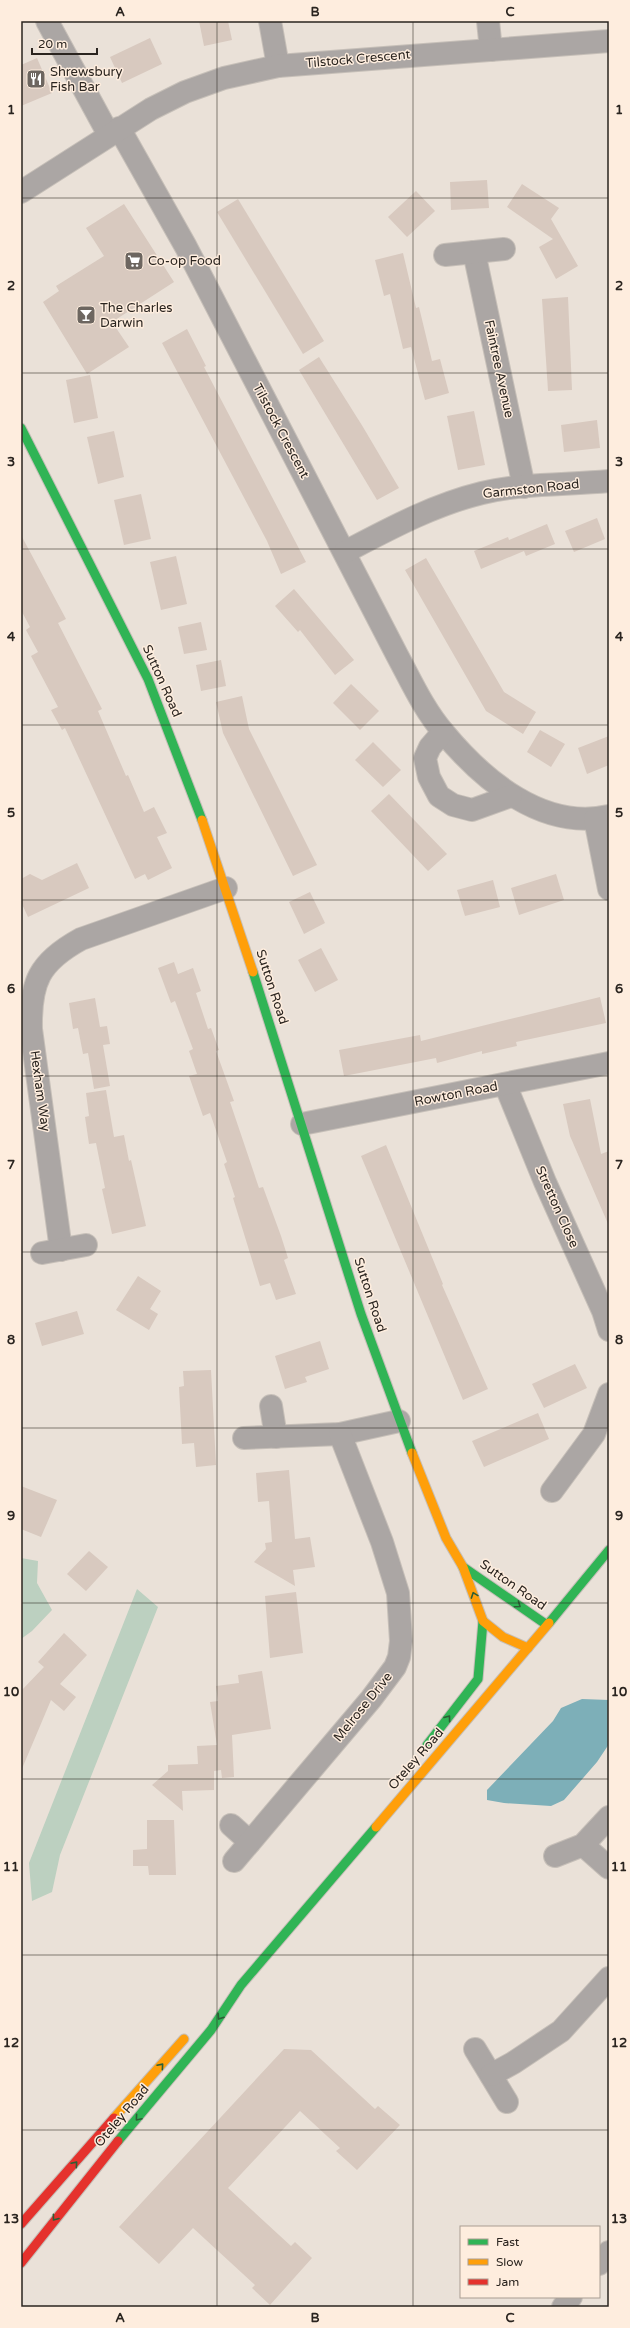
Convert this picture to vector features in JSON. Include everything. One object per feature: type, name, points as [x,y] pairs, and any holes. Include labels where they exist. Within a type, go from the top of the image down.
[{"type":"street","points":[[47,21],[114,132]]},
{"type":"street","points":[[270,21],[278,66]]},
{"type":"street","points":[[488,21],[492,50]]},
{"type":"street","name":"Tilstock Crescent","points":[[21,192],[114,132],[185,92],[224,78],[278,66],[609,40]]},
{"type":"street","name":"Tilstock Crescent","points":[[114,132],[186,247],[417,692],[443,732],[487,777],[511,796],[547,811],[568,816],[602,818]]},
{"type":"street","points":[[445,254],[504,250]]},
{"type":"street","name":"Faintree Avenue","points":[[474,252],[524,487]]},
{"type":"street","name":"Sutton Road","points":[[21,428],[148,679],[187,776],[226,888],[361,1314],[399,1421],[441,1526],[463,1567],[483,1621]]},
{"type":"street","name":"Garmston Road","points":[[345,552],[404,521],[446,504],[483,492],[524,487],[609,481]]},
{"type":"street","points":[[443,732],[430,747],[425,758],[428,777],[439,796],[453,805],[472,810],[511,796]]},
{"type":"street","points":[[602,818],[609,889]]},
{"type":"street","name":"Hexham Way","points":[[86,1245],[52,1251],[31,1029],[31,1005],[35,984],[50,960],[61,950],[81,939],[226,888]]},
{"type":"street","name":"Rowton Road","points":[[302,1124],[609,1063]]},
{"type":"street","name":"Stretton Close","points":[[505,1084],[545,1182],[603,1311],[609,1330]]},
{"type":"street","points":[[552,1491],[594,1434],[609,1394]]},
{"type":"street","points":[[271,1406],[276,1437]]},
{"type":"street","points":[[244,1438],[340,1434],[399,1421]]},
{"type":"street","name":"Melrose Drive","points":[[234,1861],[371,1699],[395,1667],[399,1656],[402,1641],[398,1593],[382,1542],[340,1434]]},
{"type":"street","name":"Oteley Road","points":[[212,2011],[241,1984],[528,1648],[609,1550]]},
{"type":"street","name":"Sutton Road","points":[[463,1567],[547,1625]]},
{"type":"street","points":[[483,1621],[503,1637],[528,1648]]},
{"type":"street","points":[[423,1750],[478,1679],[483,1621]]},
{"type":"street","points":[[380,1820],[402,1781]]},
{"type":"street","points":[[555,1856],[583,1845],[609,1818]]},
{"type":"street","points":[[231,1825],[250,1842]]},
{"type":"street","points":[[583,1845],[609,1868]]},
{"type":"street","points":[[491,2075],[513,2063],[561,2031],[609,1978]]},
{"type":"street","name":"Oteley Road","points":[[21,2263],[74,2194],[211,2030],[241,1984]]},
{"type":"street","name":"Oteley Road","points":[[21,2224],[190,2033]]},
{"type":"street","points":[[475,2049],[507,2102]]},
{"type":"street","points":[[600,2263],[609,2252]]},
{"type":"street","points":[[563,2307],[570,2298]]},
{"type":"green space","points":[[21,1558],[38,1561],[37,1583],[52,1610],[32,1631],[21,1639]]},
{"type":"green space","points":[[137,1589],[158,1607],[60,1855],[52,1892],[32,1901],[29,1863]]},
{"type":"water","points":[[582,1699],[609,1700],[609,1744],[597,1762],[564,1800],[551,1806],[504,1803],[487,1800],[487,1790],[553,1721],[561,1708]]},
{"type":"building","points":[[199,21],[228,21],[232,40],[204,46]]},
{"type":"building","points":[[150,38],[162,64],[122,83],[110,57]]},
{"type":"building","points":[[37,58],[52,93],[21,106],[21,65]]},
{"type":"building","points":[[487,180],[489,208],[451,210],[450,182]]},
{"type":"building","points":[[522,184],[559,208],[551,219],[578,266],[556,279],[539,247],[553,239],[507,207]]},
{"type":"building","points":[[416,191],[435,211],[407,237],[388,217]]},
{"type":"building","points":[[238,199],[324,341],[303,354],[217,212]]},
{"type":"building","points":[[124,204],[174,282],[112,322],[129,347],[87,374],[43,302],[59,291],[56,286],[104,256],[86,228]]},
{"type":"building","points":[[403,253],[416,308],[419,307],[432,361],[440,359],[449,393],[425,400],[411,347],[403,349],[390,294],[384,296],[375,260]]},
{"type":"building","points":[[568,297],[572,390],[548,391],[542,299]]},
{"type":"building","points":[[187,329],[206,366],[204,367],[306,562],[281,574],[267,541],[162,343]]},
{"type":"building","points":[[319,357],[399,488],[377,500],[299,370]]},
{"type":"building","points":[[90,375],[98,418],[74,423],[66,380]]},
{"type":"building","points":[[474,411],[485,465],[458,470],[447,416]]},
{"type":"building","points":[[597,420],[600,448],[564,452],[561,425]]},
{"type":"building","points":[[114,431],[124,477],[98,484],[87,437]]},
{"type":"building","points":[[141,494],[151,539],[124,545],[114,500]]},
{"type":"building","points":[[597,518],[605,539],[574,552],[565,531]]},
{"type":"building","points":[[547,524],[555,544],[526,556],[524,551],[481,569],[474,551],[508,537],[509,540]]},
{"type":"building","points":[[21,535],[66,619],[58,623],[102,709],[98,711],[126,776],[128,775],[144,812],[154,807],[167,833],[157,837],[172,868],[148,880],[145,874],[135,879],[65,728],[62,730],[51,710],[58,707],[31,656],[38,652],[26,630],[30,627],[21,610]]},
{"type":"building","points":[[176,556],[187,604],[161,610],[150,562]]},
{"type":"building","points":[[426,558],[504,692],[536,712],[523,734],[486,711],[405,570]]},
{"type":"building","points":[[294,589],[354,660],[335,675],[300,630],[298,632],[275,606]]},
{"type":"building","points":[[201,622],[207,650],[184,654],[178,627]]},
{"type":"building","points":[[221,660],[226,686],[201,691],[196,665]]},
{"type":"building","points":[[351,684],[379,711],[360,730],[333,703]]},
{"type":"building","points":[[242,696],[249,729],[317,865],[293,876],[223,733],[216,702]]},
{"type":"building","points":[[540,730],[565,744],[551,767],[527,752]]},
{"type":"building","points":[[609,736],[609,765],[587,774],[578,748]]},
{"type":"building","points":[[373,742],[401,770],[383,787],[355,760]]},
{"type":"building","points":[[389,794],[447,854],[428,871],[371,811]]},
{"type":"building","points":[[77,863],[89,888],[28,917],[21,902],[21,879],[30,874],[42,880]]},
{"type":"building","points":[[556,874],[564,900],[519,915],[511,888]]},
{"type":"building","points":[[493,880],[500,907],[465,916],[457,890]]},
{"type":"building","points":[[310,892],[325,923],[304,934],[289,902]]},
{"type":"building","points":[[321,948],[338,980],[315,992],[298,960]]},
{"type":"building","points":[[174,962],[178,974],[193,968],[201,991],[196,993],[208,1029],[211,1028],[219,1050],[216,1051],[234,1101],[230,1102],[259,1188],[263,1187],[281,1236],[288,1258],[284,1260],[296,1294],[276,1300],[270,1283],[260,1286],[233,1198],[235,1197],[224,1164],[227,1162],[210,1113],[203,1116],[189,1076],[197,1074],[189,1051],[193,1049],[175,1001],[171,1003],[158,968]]},
{"type":"building","points":[[600,997],[606,1023],[516,1042],[517,1046],[482,1054],[482,1051],[437,1063],[436,1058],[344,1076],[339,1050],[420,1035],[421,1041]]},
{"type":"building","points":[[95,998],[100,1027],[107,1026],[110,1044],[103,1045],[110,1086],[94,1089],[88,1053],[83,1054],[78,1028],[73,1029],[69,1003]]},
{"type":"building","points":[[106,1090],[114,1137],[124,1135],[129,1161],[131,1160],[146,1226],[112,1234],[102,1189],[105,1188],[96,1143],[89,1144],[85,1117],[89,1116],[86,1093]]},
{"type":"building","points":[[590,1099],[601,1154],[609,1151],[609,1226],[570,1136],[563,1104]]},
{"type":"building","points":[[386,1145],[443,1284],[442,1285],[488,1389],[463,1400],[361,1156]]},
{"type":"building","points":[[138,1276],[161,1291],[150,1309],[158,1314],[149,1330],[116,1310]]},
{"type":"building","points":[[77,1311],[84,1334],[42,1346],[35,1323]]},
{"type":"building","points":[[320,1341],[329,1369],[305,1377],[307,1382],[285,1389],[275,1356]]},
{"type":"building","points":[[575,1364],[587,1388],[544,1408],[532,1384]]},
{"type":"building","points":[[211,1370],[216,1465],[196,1467],[194,1443],[182,1444],[179,1387],[184,1386],[183,1371]]},
{"type":"building","points":[[538,1413],[549,1439],[484,1467],[472,1441]]},
{"type":"building","points":[[289,1470],[295,1539],[310,1537],[315,1567],[293,1570],[295,1586],[254,1562],[266,1549],[265,1543],[272,1542],[269,1501],[258,1502],[256,1473]]},
{"type":"building","points":[[21,1486],[57,1500],[41,1537],[21,1529]]},
{"type":"building","points":[[89,1551],[108,1567],[86,1591],[67,1574]]},
{"type":"building","points":[[296,1592],[303,1653],[270,1658],[265,1596]]},
{"type":"building","points":[[64,1633],[87,1655],[60,1684],[76,1697],[64,1711],[51,1700],[21,1771],[21,1691],[44,1667],[38,1662]]},
{"type":"building","points":[[262,1671],[271,1729],[232,1735],[234,1777],[222,1778],[221,1770],[214,1771],[214,1790],[182,1791],[183,1811],[152,1785],[168,1771],[168,1765],[198,1764],[197,1746],[217,1745],[210,1702],[218,1701],[216,1686],[239,1683],[238,1675]]},
{"type":"building","points":[[147,1820],[174,1820],[176,1875],[149,1875],[148,1866],[133,1866],[133,1850],[147,1849]]},
{"type":"building","points":[[284,2049],[311,2050],[375,2109],[378,2106],[400,2125],[357,2170],[336,2151],[340,2148],[300,2111],[228,2188],[291,2246],[295,2242],[312,2258],[270,2305],[252,2288],[255,2285],[193,2228],[159,2264],[119,2227]]},
{"type":"traffic: fast","points":[[21,428],[148,679],[202,820]]},
{"type":"traffic: fast","points":[[253,972],[361,1314],[412,1453]]},
{"type":"traffic: fast","points":[[549,1623],[609,1550]]},
{"type":"traffic: fast","points":[[463,1567],[547,1625]]},
{"type":"traffic: fast","points":[[427,1745],[478,1679],[483,1621]]},
{"type":"traffic: fast","points":[[118,2141],[211,2030],[241,1985],[376,1827]]},
{"type":"traffic: slow","points":[[202,820],[253,972]]},
{"type":"traffic: slow","points":[[412,1453],[446,1538],[463,1567],[483,1621],[503,1637],[528,1648]]},
{"type":"traffic: slow","points":[[376,1827],[549,1623]]},
{"type":"traffic: slow","points":[[114,2118],[184,2039]]},
{"type":"traffic: jam","points":[[21,2224],[114,2118]]},
{"type":"traffic: jam","points":[[21,2263],[118,2141]]},
{"type":"place","name":"Shrewsbury Fish Bar","points":[[36,79]]},
{"type":"place","name":"Co-op Food","points":[[134,261]]},
{"type":"place","name":"The Charles Darwin","points":[[86,315]]}]
